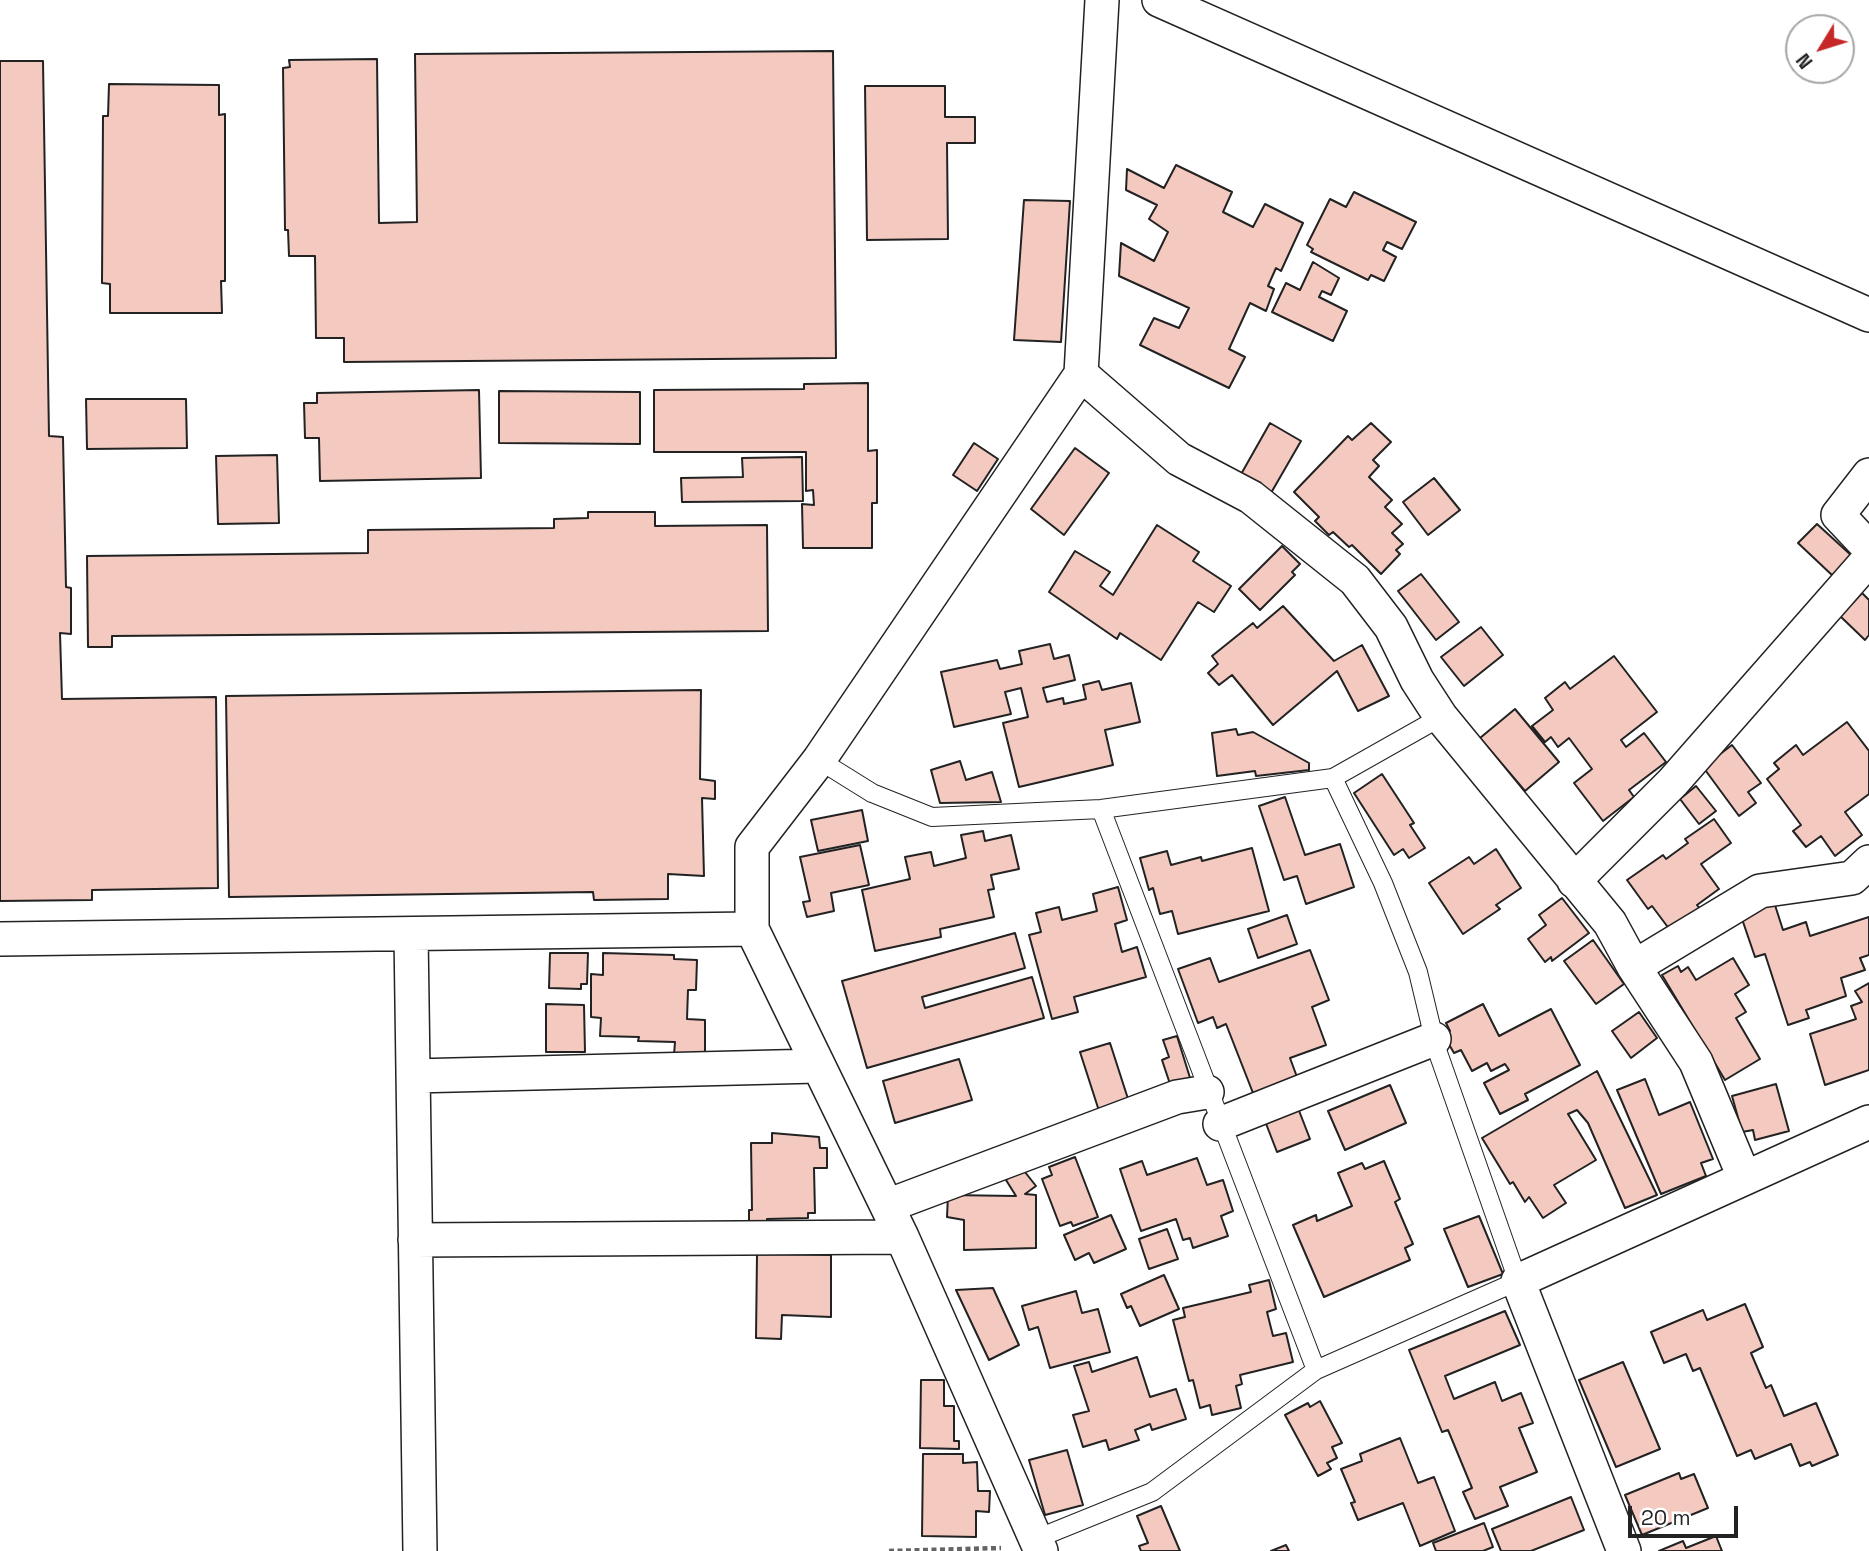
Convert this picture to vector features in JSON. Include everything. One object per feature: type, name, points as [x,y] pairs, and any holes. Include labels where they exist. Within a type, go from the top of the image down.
[{"type":"street","points":[[1039,1546],[902,1237],[752,929],[752,847],[819,760],[1082,374],[1102,0]]},
{"type":"street","points":[[1159,0],[1869,315]]},
{"type":"street","points":[[1082,374],[1179,459],[1251,497],[1355,580],[1391,626],[1417,680],[1441,717],[1610,923],[1634,967],[1696,1062],[1744,1177]]},
{"type":"street","points":[[1869,475],[1838,515],[1869,548]]},
{"type":"street","points":[[1574,881],[1673,782],[1869,559]]},
{"type":"street","points":[[1634,967],[1760,891],[1852,878],[1869,862]]},
{"type":"street","points":[[0,940],[752,929]]},
{"type":"street","points":[[411,934],[420,1551]]},
{"type":"street","points":[[1220,1124],[1434,1039]]},
{"type":"street","points":[[413,1076],[817,1066]]},
{"type":"street","points":[[887,1206],[1177,1097],[1207,1092]]},
{"type":"street","points":[[1623,1551],[1619,1533],[1518,1281],[1869,1122]]},
{"type":"street","points":[[415,1240],[902,1237]]},
{"type":"lane","points":[[819,760],[873,793],[932,817],[1101,809],[1333,778],[1441,717]]},
{"type":"lane","points":[[1039,1546],[1152,1492],[1316,1370],[1518,1281],[1434,1039],[1413,959],[1383,883],[1333,778]]},
{"type":"lane","points":[[1101,809],[1207,1092],[1316,1370]]},
{"type":"path","points":[[890,1551],[1039,1546]]},
{"type":"building","points":[[833,51],[836,358],[344,362],[344,338],[316,338],[315,256],[289,256],[288,230],[285,230],[283,68],[290,67],[289,60],[377,59],[379,223],[417,222],[415,54]]},
{"type":"building","points":[[0,61],[43,61],[49,436],[63,437],[66,587],[71,588],[71,634],[60,633],[62,699],[216,697],[218,888],[92,890],[92,900],[0,901]]},
{"type":"building","points":[[109,84],[219,85],[219,115],[225,114],[225,281],[221,281],[222,313],[110,313],[110,284],[102,283],[103,116],[108,116]]},
{"type":"building","points":[[865,86],[945,86],[945,117],[975,117],[975,143],[947,143],[948,239],[867,240]]},
{"type":"building","points":[[1176,165],[1232,192],[1223,212],[1253,227],[1265,204],[1303,223],[1281,271],[1276,268],[1268,286],[1274,289],[1266,311],[1250,303],[1229,349],[1245,357],[1229,388],[1140,345],[1154,318],[1179,328],[1189,308],[1119,276],[1121,243],[1154,261],[1168,232],[1149,219],[1157,205],[1126,190],[1127,169],[1164,188]]},
{"type":"building","points":[[1354,192],[1416,222],[1402,249],[1387,242],[1383,250],[1396,257],[1384,281],[1371,275],[1368,280],[1311,252],[1313,249],[1307,245],[1330,199],[1346,207]]},
{"type":"building","points":[[1024,200],[1070,201],[1061,342],[1014,340]]},
{"type":"building","points":[[1313,262],[1339,278],[1331,295],[1322,291],[1319,297],[1347,311],[1333,341],[1272,312],[1286,283],[1300,290]]},
{"type":"building","points":[[868,383],[868,451],[877,450],[877,503],[872,503],[872,548],[803,548],[802,504],[814,505],[813,490],[806,491],[806,452],[654,452],[654,390],[804,389],[804,384]]},
{"type":"building","points":[[479,390],[481,478],[320,481],[319,438],[305,438],[304,403],[317,403],[317,393]]},
{"type":"building","points":[[499,391],[640,392],[640,444],[499,443]]},
{"type":"building","points":[[86,399],[186,399],[187,448],[87,449]]},
{"type":"building","points":[[1270,423],[1301,441],[1271,493],[1240,476]]},
{"type":"building","points":[[1371,423],[1391,442],[1373,460],[1379,466],[1369,477],[1392,500],[1385,507],[1402,524],[1392,533],[1403,544],[1396,550],[1400,554],[1381,574],[1352,545],[1349,547],[1333,532],[1329,535],[1315,521],[1319,517],[1294,492],[1348,436],[1352,440]]},
{"type":"building","points":[[974,443],[998,459],[977,491],[953,475]]},
{"type":"building","points":[[1075,448],[1109,473],[1064,535],[1031,509]]},
{"type":"building","points":[[277,455],[279,523],[218,524],[216,456]]},
{"type":"building","points":[[802,457],[803,501],[682,502],[681,478],[743,477],[742,458]]},
{"type":"building","points":[[1434,478],[1460,510],[1428,535],[1403,502]]},
{"type":"building","points":[[588,512],[655,512],[655,526],[767,525],[768,631],[112,636],[112,647],[88,647],[87,556],[368,553],[368,530],[554,528],[554,519],[588,518]]},
{"type":"building","points":[[1817,524],[1852,556],[1833,576],[1798,543]]},
{"type":"building","points":[[1157,525],[1199,552],[1193,561],[1231,586],[1214,612],[1198,602],[1161,660],[1120,633],[1117,639],[1049,592],[1075,551],[1110,572],[1100,586],[1113,595]]},
{"type":"building","points":[[1282,546],[1300,564],[1292,572],[1295,575],[1260,610],[1239,589]]},
{"type":"building","points":[[1421,574],[1459,622],[1436,640],[1398,591]]},
{"type":"building","points":[[1862,593],[1869,600],[1869,635],[1865,640],[1840,616]]},
{"type":"building","points":[[1283,606],[1334,661],[1362,645],[1389,696],[1358,711],[1337,671],[1273,725],[1232,675],[1219,685],[1208,673],[1218,664],[1212,656],[1253,623],[1257,628]]},
{"type":"building","points":[[1481,627],[1503,655],[1464,686],[1441,657]]},
{"type":"building","points":[[1050,644],[1054,659],[1069,655],[1075,680],[1043,688],[1047,702],[1063,698],[1064,704],[1086,699],[1083,685],[1099,681],[1102,690],[1131,683],[1140,722],[1105,730],[1113,765],[1019,787],[1003,723],[1028,717],[1021,688],[1005,692],[1011,714],[954,727],[941,672],[997,660],[1000,669],[1022,664],[1019,651]]},
{"type":"building","points":[[1614,656],[1657,712],[1621,740],[1626,747],[1644,733],[1666,762],[1629,790],[1634,797],[1603,821],[1574,783],[1592,769],[1569,738],[1558,747],[1551,737],[1545,742],[1532,726],[1553,710],[1545,698],[1565,682],[1570,689]]},
{"type":"building","points":[[701,690],[700,779],[715,781],[715,799],[702,798],[704,876],[668,874],[668,899],[594,900],[593,892],[229,897],[226,696]]},
{"type":"building","points":[[1515,709],[1559,762],[1525,791],[1480,738]]},
{"type":"building","points":[[1847,722],[1869,751],[1869,794],[1845,812],[1862,835],[1835,856],[1821,836],[1806,847],[1793,831],[1801,825],[1767,779],[1779,769],[1774,763],[1796,745],[1803,755]]},
{"type":"building","points":[[1236,729],[1238,735],[1253,732],[1309,763],[1309,770],[1256,776],[1255,771],[1217,776],[1212,733]]},
{"type":"building","points":[[1732,745],[1761,783],[1748,792],[1756,803],[1739,816],[1703,767]]},
{"type":"building","points":[[960,761],[966,780],[992,772],[1001,802],[940,803],[931,770]]},
{"type":"building","points":[[1382,774],[1414,823],[1410,825],[1425,848],[1409,858],[1403,849],[1394,855],[1354,793]]},
{"type":"building","points":[[1696,786],[1716,811],[1699,824],[1680,799]]},
{"type":"building","points":[[1285,797],[1305,855],[1340,844],[1354,887],[1306,904],[1297,876],[1284,880],[1259,806]]},
{"type":"building","points":[[862,810],[868,841],[818,851],[811,820]]},
{"type":"building","points":[[1714,819],[1731,843],[1701,864],[1719,889],[1697,905],[1700,909],[1670,930],[1652,906],[1648,909],[1627,880],[1663,855],[1666,859],[1688,843],[1685,839]]},
{"type":"building","points":[[983,831],[985,841],[1011,835],[1019,869],[991,875],[994,889],[988,890],[994,917],[940,929],[941,937],[875,951],[862,890],[910,879],[905,857],[931,852],[934,866],[966,858],[961,835]]},
{"type":"building","points":[[860,845],[869,885],[831,893],[834,911],[807,917],[803,902],[810,901],[800,857]]},
{"type":"building","points":[[1252,848],[1269,911],[1178,934],[1172,911],[1160,914],[1153,888],[1149,890],[1140,858],[1167,851],[1171,865],[1201,857],[1202,861]]},
{"type":"building","points":[[1496,849],[1521,888],[1496,905],[1500,909],[1463,934],[1429,883],[1469,857],[1474,864]]},
{"type":"building","points":[[1118,887],[1127,920],[1115,924],[1122,952],[1137,947],[1146,977],[1074,997],[1078,1012],[1052,1019],[1029,935],[1041,932],[1036,913],[1059,907],[1062,920],[1097,911],[1093,894]]},
{"type":"building","points":[[1562,898],[1589,933],[1552,961],[1551,957],[1545,962],[1528,939],[1546,925],[1539,915]]},
{"type":"building","points":[[1774,902],[1783,930],[1806,922],[1810,936],[1869,917],[1869,955],[1860,958],[1865,970],[1841,978],[1846,996],[1806,1010],[1809,1018],[1788,1025],[1765,954],[1755,957],[1740,913]]},
{"type":"building","points":[[1287,915],[1297,944],[1258,958],[1248,929]]},
{"type":"building","points":[[1015,933],[1025,968],[922,997],[925,1008],[1032,977],[1044,1018],[867,1068],[842,981]]},
{"type":"building","points":[[1593,940],[1624,984],[1596,1004],[1564,961]]},
{"type":"building","points":[[1310,950],[1329,1000],[1312,1007],[1326,1045],[1290,1058],[1297,1077],[1253,1093],[1226,1024],[1217,1028],[1213,1017],[1198,1023],[1178,969],[1210,958],[1219,982]]},
{"type":"building","points":[[550,953],[588,953],[587,984],[581,984],[581,989],[549,988]]},
{"type":"building","points":[[603,953],[674,955],[674,959],[697,960],[696,990],[688,990],[687,1019],[705,1020],[705,1056],[674,1055],[675,1042],[638,1041],[639,1037],[600,1036],[601,1018],[591,1017],[591,974],[603,975]]},
{"type":"building","points":[[1733,958],[1749,985],[1735,994],[1746,1012],[1736,1018],[1760,1059],[1725,1080],[1662,975],[1678,966],[1681,972],[1688,967],[1696,980]]},
{"type":"building","points":[[1869,983],[1869,1070],[1825,1085],[1810,1034],[1856,1019],[1851,1006],[1862,1002],[1855,991]]},
{"type":"building","points":[[546,1004],[584,1005],[585,1052],[546,1052]]},
{"type":"building","points":[[1483,1004],[1499,1036],[1551,1009],[1580,1065],[1525,1094],[1528,1100],[1500,1114],[1484,1083],[1509,1070],[1505,1064],[1491,1071],[1487,1063],[1472,1071],[1461,1050],[1454,1053],[1443,1034],[1450,1031],[1446,1023]]},
{"type":"building","points":[[1639,1012],[1657,1038],[1631,1058],[1612,1031]]},
{"type":"building","points":[[1177,1036],[1191,1081],[1171,1087],[1162,1060],[1169,1057],[1163,1040]]},
{"type":"building","points":[[1110,1043],[1130,1105],[1100,1114],[1080,1052]]},
{"type":"building","points":[[959,1059],[972,1100],[895,1123],[883,1081]]},
{"type":"building","points":[[1597,1071],[1657,1195],[1625,1208],[1588,1123],[1577,1110],[1568,1114],[1596,1160],[1554,1185],[1566,1203],[1543,1218],[1529,1197],[1525,1202],[1513,1182],[1510,1184],[1482,1138]]},
{"type":"building","points":[[1645,1079],[1659,1115],[1690,1102],[1713,1159],[1701,1163],[1706,1176],[1661,1194],[1617,1090]]},
{"type":"building","points":[[1776,1084],[1789,1131],[1755,1140],[1753,1130],[1742,1132],[1732,1096]]},
{"type":"building","points":[[1390,1085],[1406,1123],[1345,1150],[1328,1111]]},
{"type":"building","points":[[1298,1108],[1310,1139],[1277,1152],[1265,1121]]},
{"type":"building","points":[[772,1133],[819,1137],[820,1148],[827,1148],[827,1168],[814,1168],[815,1213],[808,1213],[808,1218],[767,1219],[767,1224],[749,1224],[749,1210],[752,1210],[751,1143],[772,1143]]},
{"type":"building","points":[[1075,1157],[1098,1217],[1073,1226],[1071,1222],[1060,1226],[1042,1179],[1052,1175],[1049,1167]]},
{"type":"building","points":[[1197,1158],[1207,1185],[1223,1180],[1233,1211],[1221,1216],[1228,1236],[1193,1248],[1190,1238],[1183,1240],[1176,1219],[1141,1231],[1120,1169],[1142,1161],[1147,1175]]},
{"type":"building","points":[[1384,1161],[1400,1199],[1395,1202],[1413,1244],[1405,1248],[1410,1260],[1324,1297],[1293,1225],[1316,1215],[1317,1221],[1352,1206],[1338,1173],[1362,1163],[1365,1169]]},
{"type":"building","points":[[1021,1167],[1036,1186],[1025,1194],[1036,1195],[1036,1248],[964,1250],[964,1220],[947,1217],[948,1195],[1016,1196],[1006,1180]]},
{"type":"building","points":[[1111,1215],[1126,1249],[1094,1263],[1089,1253],[1075,1260],[1064,1235]]},
{"type":"building","points":[[1479,1216],[1503,1274],[1468,1287],[1444,1229]]},
{"type":"building","points":[[1167,1229],[1178,1259],[1149,1269],[1139,1239]]},
{"type":"building","points":[[757,1254],[831,1255],[831,1317],[782,1315],[781,1339],[756,1338]]},
{"type":"building","points":[[1164,1275],[1179,1309],[1140,1326],[1131,1306],[1127,1308],[1121,1294]]},
{"type":"building","points":[[1269,1280],[1276,1309],[1267,1312],[1273,1336],[1286,1333],[1293,1362],[1240,1375],[1242,1384],[1236,1386],[1241,1408],[1212,1415],[1210,1405],[1200,1408],[1193,1380],[1189,1381],[1173,1320],[1185,1317],[1183,1308],[1251,1292],[1249,1285]]},
{"type":"building","points":[[993,1288],[1019,1345],[989,1360],[956,1290]]},
{"type":"building","points":[[1076,1291],[1082,1313],[1098,1309],[1110,1352],[1050,1368],[1038,1327],[1029,1330],[1022,1306]]},
{"type":"building","points":[[1745,1304],[1763,1347],[1751,1353],[1766,1388],[1771,1385],[1784,1416],[1816,1403],[1838,1455],[1812,1466],[1810,1462],[1800,1466],[1791,1444],[1755,1459],[1751,1450],[1737,1456],[1700,1368],[1693,1371],[1686,1354],[1664,1363],[1651,1332],[1703,1310],[1707,1320]]},
{"type":"building","points":[[1505,1311],[1520,1345],[1445,1376],[1454,1399],[1495,1382],[1502,1401],[1521,1393],[1533,1423],[1519,1428],[1537,1472],[1500,1487],[1508,1506],[1475,1519],[1463,1492],[1472,1488],[1448,1430],[1442,1432],[1409,1350]]},
{"type":"building","points":[[1137,1357],[1150,1397],[1176,1389],[1186,1419],[1152,1430],[1150,1424],[1135,1430],[1139,1440],[1109,1450],[1106,1440],[1083,1447],[1073,1415],[1089,1411],[1074,1366],[1089,1362],[1092,1372]]},
{"type":"building","points":[[1623,1362],[1660,1449],[1616,1467],[1579,1380]]},
{"type":"building","points":[[921,1380],[944,1380],[944,1406],[954,1406],[954,1441],[959,1441],[959,1449],[920,1448]]},
{"type":"building","points":[[1320,1401],[1342,1443],[1332,1447],[1337,1458],[1327,1463],[1331,1469],[1318,1476],[1285,1415],[1308,1403],[1310,1407]]},
{"type":"building","points":[[1400,1438],[1418,1483],[1434,1477],[1455,1531],[1420,1546],[1403,1503],[1358,1520],[1351,1503],[1355,1502],[1341,1469],[1362,1461],[1360,1454]]},
{"type":"building","points":[[1067,1450],[1083,1505],[1045,1515],[1029,1460]]},
{"type":"building","points":[[923,1454],[963,1454],[963,1463],[977,1462],[978,1491],[990,1491],[989,1512],[976,1511],[976,1537],[922,1536]]},
{"type":"building","points":[[1679,1473],[1681,1479],[1694,1474],[1708,1508],[1642,1535],[1625,1495]]},
{"type":"building","points":[[1571,1497],[1584,1530],[1531,1551],[1501,1551],[1492,1529]]},
{"type":"building","points":[[1161,1506],[1180,1551],[1141,1551],[1139,1546],[1148,1543],[1137,1516]]},
{"type":"building","points":[[1484,1523],[1493,1547],[1483,1551],[1436,1551],[1433,1543]]},
{"type":"building","points":[[1716,1536],[1722,1551],[1659,1551],[1683,1541],[1686,1548]]},
{"type":"building","points":[[1286,1545],[1289,1551],[1271,1551]]}]
